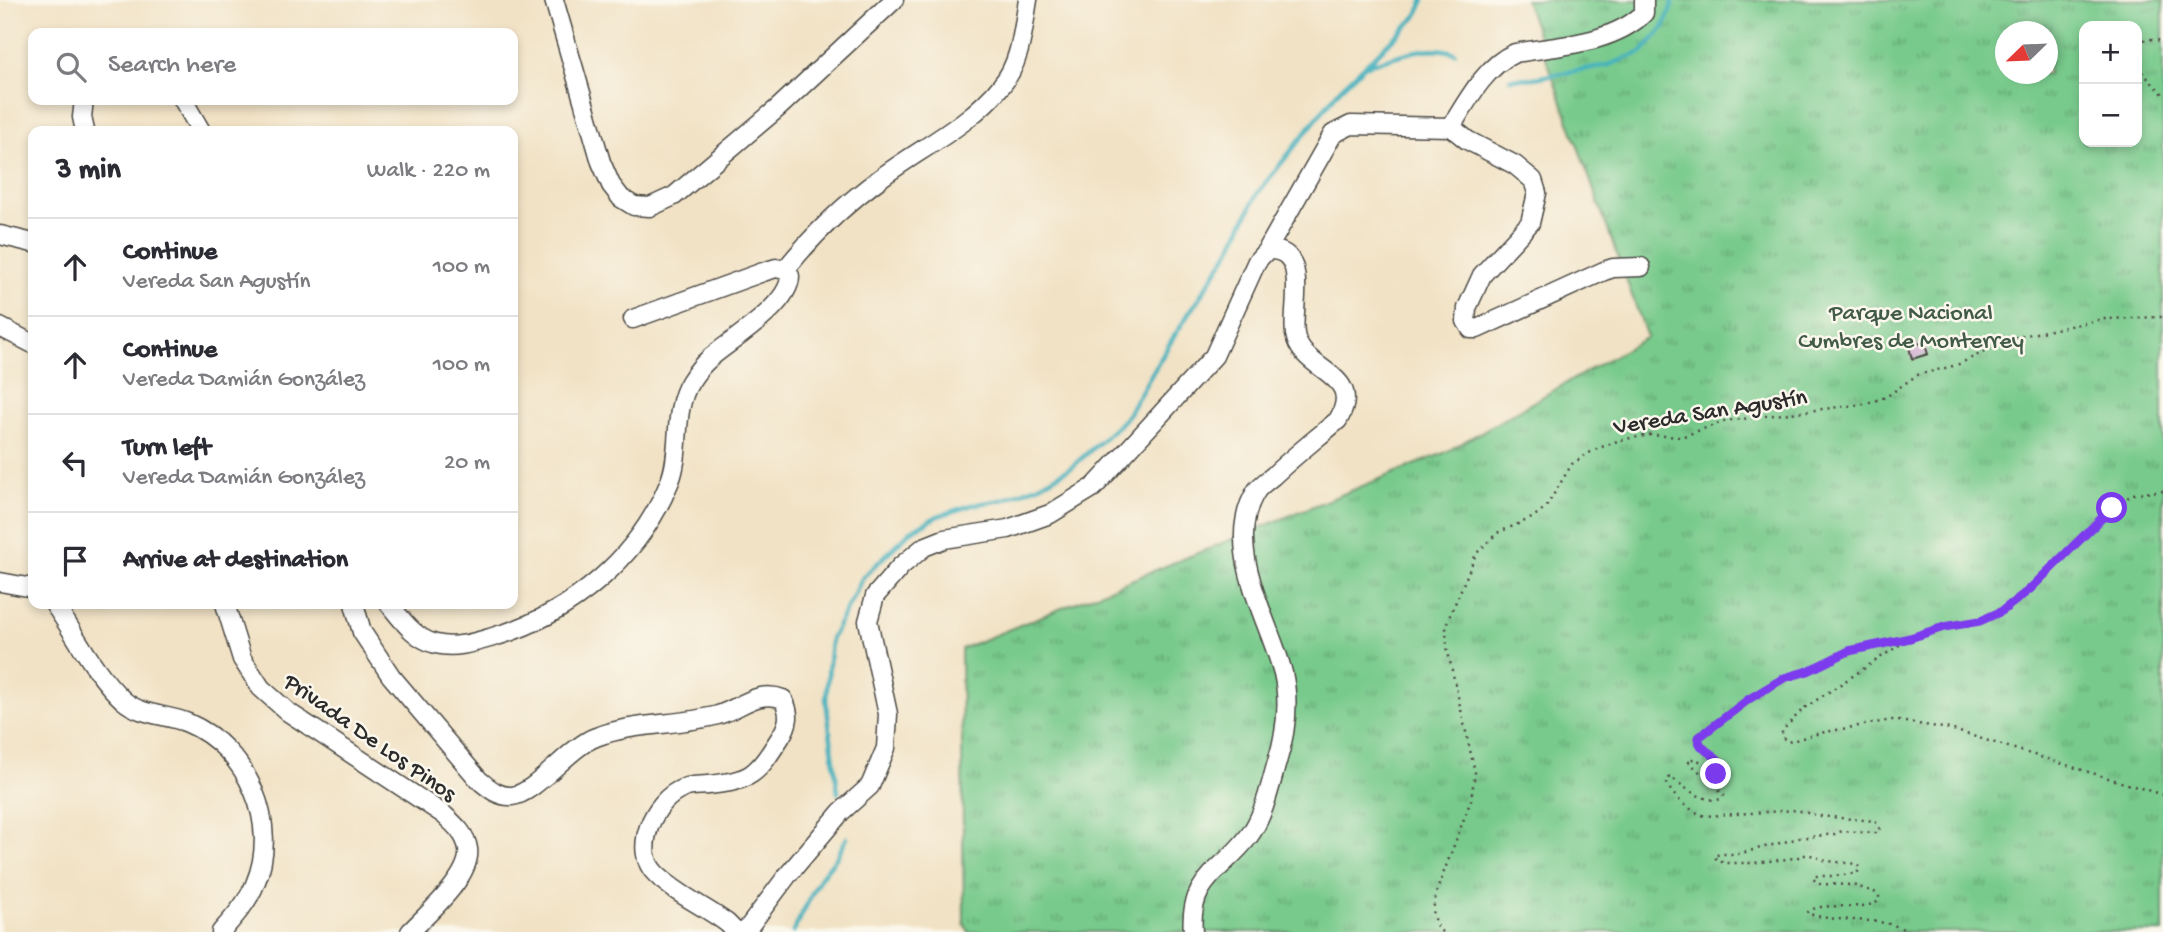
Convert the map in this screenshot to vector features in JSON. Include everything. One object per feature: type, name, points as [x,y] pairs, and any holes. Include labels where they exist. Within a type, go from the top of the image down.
[{"type":"street","points":[[554,0],[601,162],[611,185],[621,198],[634,206],[650,207],[674,196],[757,126],[894,0]]},
{"type":"street","points":[[785,270],[806,244],[880,178],[968,117],[1002,86],[1017,57],[1028,0]]},
{"type":"street","points":[[1451,127],[1472,94],[1504,58],[1515,53],[1592,38],[1633,24],[1644,13],[1644,0]]},
{"type":"street","points":[[83,105],[84,126]]},
{"type":"street","points":[[186,105],[198,126]]},
{"type":"street","points":[[746,932],[787,876],[841,812],[870,786],[886,748],[888,715],[869,621],[875,596],[901,566],[923,547],[944,539],[1008,530],[1050,514],[1094,487],[1214,356],[1257,261],[1267,250],[1333,134],[1351,125],[1451,127],[1483,149],[1515,164],[1533,180],[1537,193],[1530,223],[1482,275],[1467,308],[1466,321],[1471,328],[1477,329],[1604,271],[1641,267]]},
{"type":"street","points":[[0,235],[28,242]]},
{"type":"street","points":[[1193,932],[1191,913],[1201,885],[1250,835],[1264,807],[1283,741],[1287,705],[1283,674],[1248,572],[1243,541],[1246,517],[1257,490],[1338,420],[1345,408],[1344,393],[1336,377],[1310,361],[1300,349],[1295,334],[1297,297],[1293,265],[1288,255],[1279,249],[1267,250]]},
{"type":"street","points":[[393,609],[411,631],[436,644],[466,645],[520,629],[575,600],[616,563],[644,531],[671,479],[681,410],[688,384],[708,360],[761,318],[787,290],[790,276],[785,270],[776,268],[633,319]]},
{"type":"street","points":[[0,327],[28,341]]},
{"type":"street","points":[[0,582],[28,587]]},
{"type":"street","points":[[57,609],[102,675],[124,701],[145,712],[188,723],[225,746],[253,785],[265,830],[262,864],[255,885],[245,902],[221,932]]},
{"type":"street","name":"Privada De Los Pinos","points":[[227,609],[242,659],[261,688],[288,712],[443,814],[462,832],[469,850],[464,869],[451,888],[410,932]]},
{"type":"street","points":[[355,609],[362,632],[391,676],[479,780],[495,793],[514,796],[528,789],[594,737],[636,727],[719,715],[754,698],[771,694],[783,699],[790,711],[786,728],[762,767],[747,778],[730,783],[684,787],[671,794],[657,811],[644,844],[646,860],[654,873],[718,916],[736,932]]},
{"type":"path","points":[[2142,40],[2157,39],[2163,42]]},
{"type":"path","points":[[2142,72],[2163,94]]},
{"type":"path","name":"Vereda San Agustín","points":[[1442,932],[1437,927],[1433,911],[1436,893],[1471,800],[1475,772],[1447,648],[1446,625],[1476,554],[1497,533],[1532,518],[1546,507],[1572,464],[1594,450],[1620,440],[1650,435],[1681,437],[1725,421],[1864,404],[1886,397],[1917,375],[1957,365],[2012,338],[2103,319],[2163,317]]},
{"type":"path","points":[[1909,932],[1898,926],[1849,918],[1824,918],[1807,913],[1812,908],[1839,905],[1857,907],[1879,901],[1880,895],[1877,893],[1853,885],[1820,884],[1813,879],[1815,876],[1857,873],[1860,869],[1857,864],[1827,861],[1808,854],[1794,859],[1754,863],[1724,863],[1714,856],[1738,854],[1799,838],[1842,831],[1876,833],[1880,829],[1875,821],[1819,816],[1797,810],[1705,816],[1680,801],[1667,784],[1668,778],[1671,777],[1694,793],[1714,800],[1722,799],[1723,793],[1688,761],[1691,758],[1699,760],[1714,773],[1724,774],[1719,759],[1699,744],[1700,736],[1749,699],[1784,678],[1808,671],[1849,651],[1910,638],[1944,627],[1980,621],[2002,611],[2029,590],[2112,508],[2133,494],[2163,491]]},
{"type":"path","points":[[1910,638],[1803,709],[1782,732],[1784,741],[1892,720],[1950,729],[2163,795]]},
{"type":"green space","name":"Parque Nacional Cumbres de Monterrey","points":[[1525,0],[2163,0],[2163,932],[969,932],[964,923],[961,649],[1444,453],[1647,337]]},
{"type":"building","points":[[1924,342],[1928,354],[1912,359],[1909,347]]},
{"type":"waterway","points":[[838,793],[826,700],[831,639],[863,577],[911,531],[938,516],[972,505],[1002,500],[1040,485],[1072,467],[1125,419],[1230,250],[1257,194],[1340,89],[1416,17],[1424,0]]},
{"type":"waterway","points":[[1510,79],[1534,78],[1609,65],[1642,52],[1664,27],[1674,0]]},
{"type":"waterway","points":[[1367,65],[1422,50],[1455,53]]},
{"type":"waterway","points":[[793,932],[820,878],[847,838]]},
{"type":"route","points":[[1716,774],[1724,774],[1724,768],[1717,756],[1701,747],[1698,738],[1756,694],[1784,678],[1808,671],[1849,651],[1910,638],[1944,627],[1980,621],[2002,611],[2029,590],[2112,508]]}]
